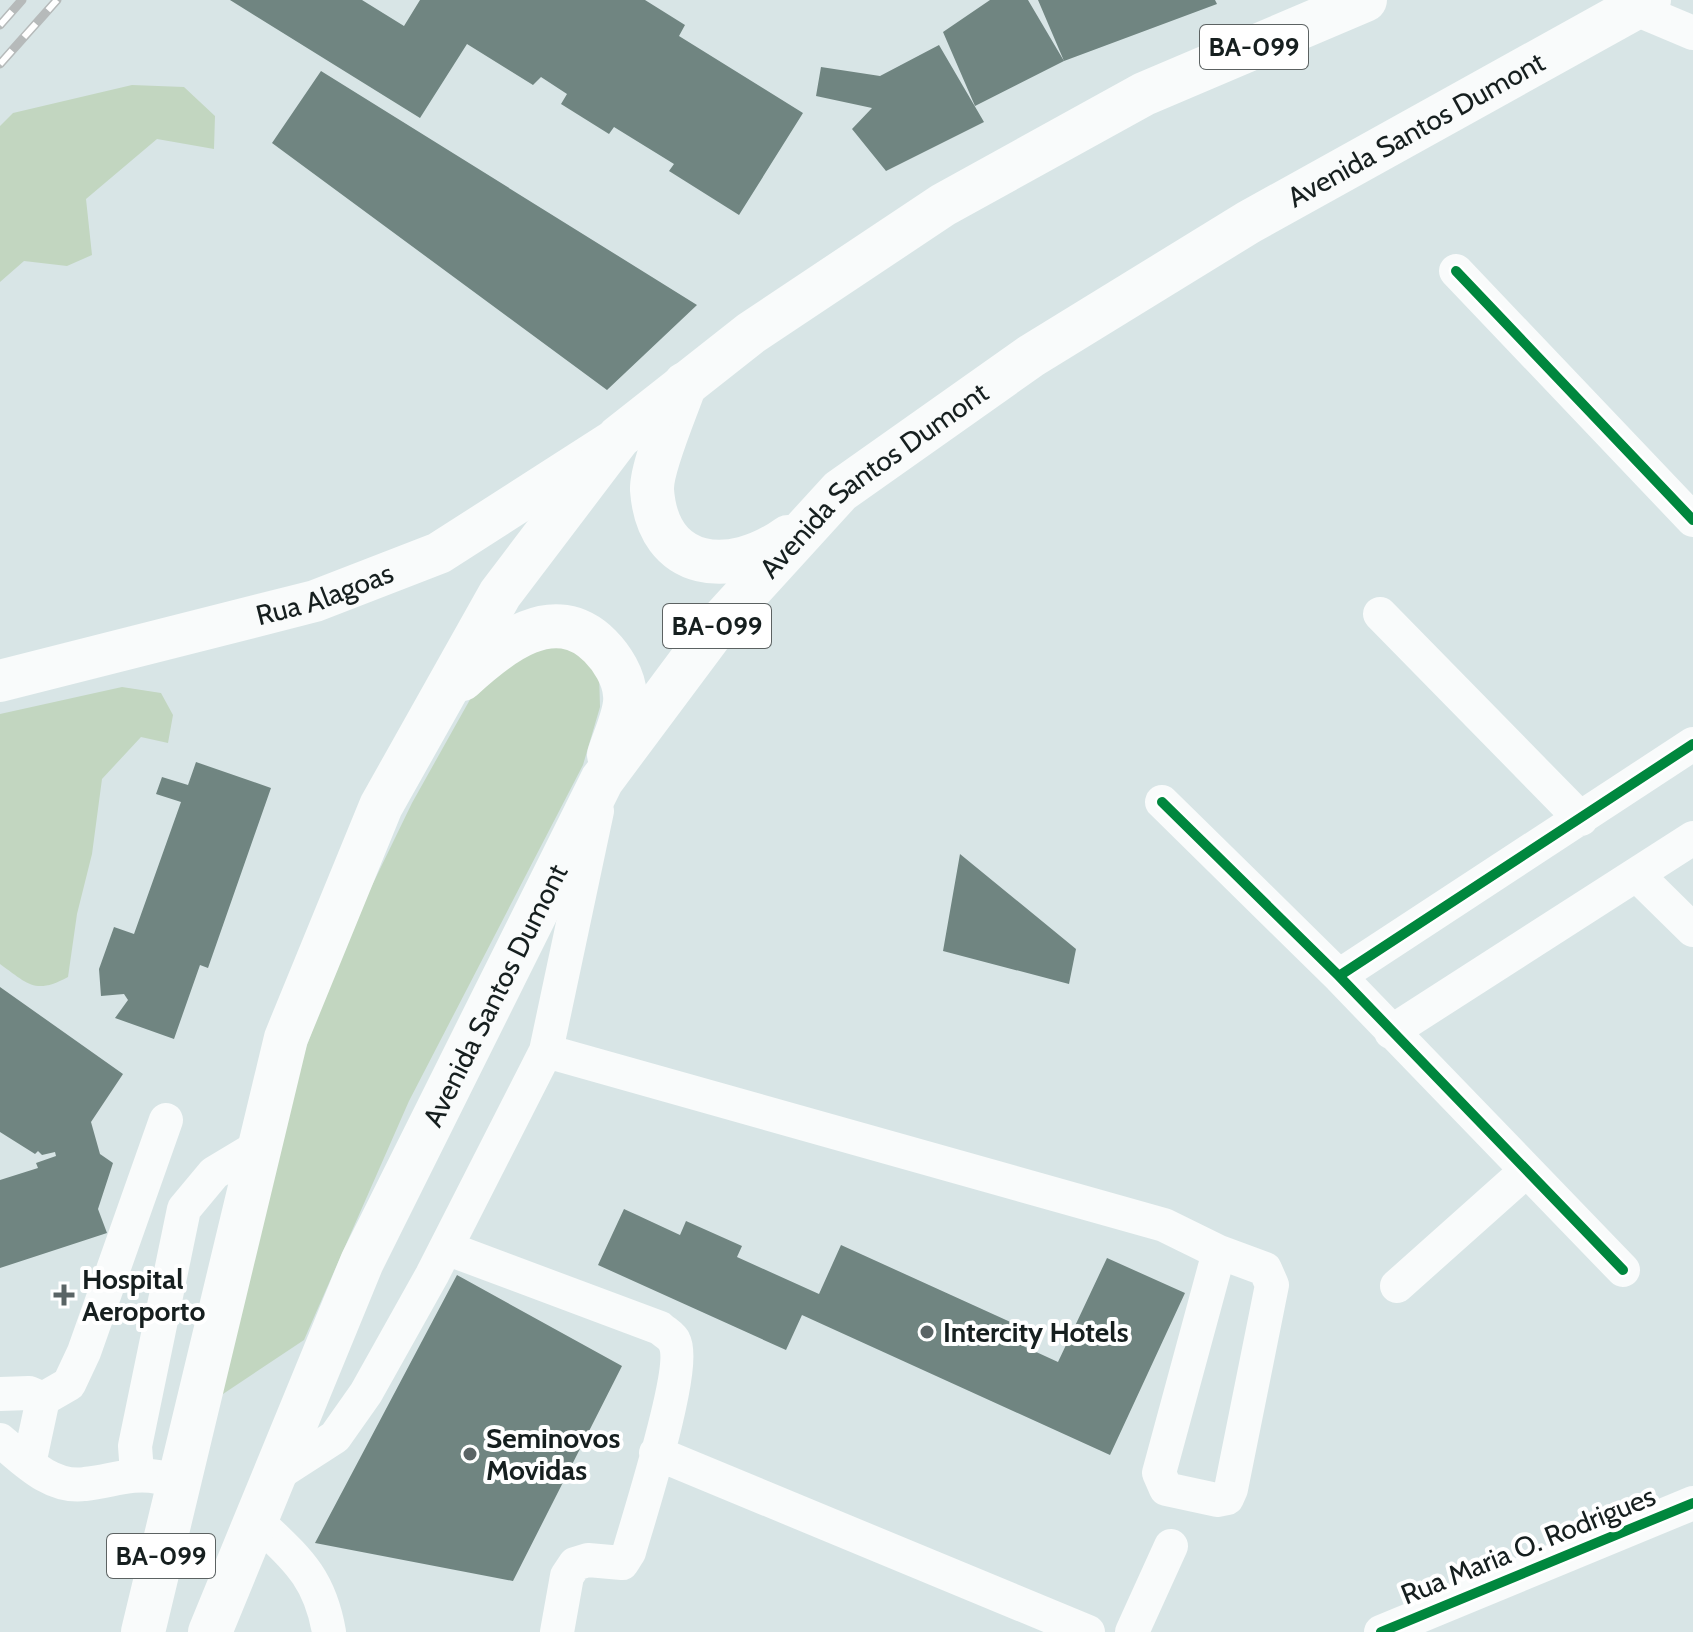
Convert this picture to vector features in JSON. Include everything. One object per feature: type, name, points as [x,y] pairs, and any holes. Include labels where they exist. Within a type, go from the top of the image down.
[{"type":"highway","name":"BA-099","points":[[143,1632],[158,1477],[259,1146],[286,1038],[381,806],[500,594],[619,437],[751,333],[943,205],[1144,94],[1365,0]]},
{"type":"highway","name":"Avenida Santos Dumont","points":[[210,1632],[362,1262],[602,780],[716,627],[840,491],[1031,356],[1249,222],[1642,4]]},
{"type":"highway","points":[[685,384],[652,487],[660,526],[681,553],[711,563],[764,554],[840,491]]},
{"type":"highway","points":[[440,702],[477,665],[520,634],[556,625],[586,632],[613,659],[626,696],[602,780]]},
{"type":"main road","name":"Rua Alagoas","points":[[0,681],[315,601],[439,553],[619,437]]},
{"type":"street","points":[[1642,4],[1693,33]]},
{"type":"street","points":[[1456,271],[1693,520]]},
{"type":"street","points":[[1380,614],[1581,819]]},
{"type":"street","points":[[1339,976],[1693,744]]},
{"type":"street","points":[[273,1477],[335,1437],[366,1393],[446,1248],[546,1051],[578,913],[602,780]]},
{"type":"street","points":[[1162,802],[1339,976],[1623,1270]]},
{"type":"street","points":[[1391,1032],[1693,838]]},
{"type":"street","points":[[1637,875],[1693,930]]},
{"type":"street","points":[[546,1051],[1164,1225],[1219,1252],[1265,1269],[1272,1285],[1231,1489],[1227,1498],[1217,1500],[1166,1489],[1159,1473],[1219,1252]]},
{"type":"street","points":[[29,1464],[43,1399],[69,1384],[84,1352],[166,1120]]},
{"type":"street","points":[[158,1477],[135,1446],[184,1209],[214,1173],[259,1146]]},
{"type":"street","points":[[1397,1286],[1526,1171]]},
{"type":"street","points":[[446,1248],[660,1328],[674,1340],[677,1356],[674,1387],[629,1552],[622,1563],[588,1560],[575,1564],[567,1576],[557,1632]]},
{"type":"street","points":[[0,1394],[29,1393],[43,1399]]},
{"type":"street","points":[[0,1440],[52,1479],[81,1485],[158,1477]]},
{"type":"street","points":[[656,1453],[1007,1616],[1088,1632]]},
{"type":"street","name":"Rua Maria O. Rodrigues","points":[[1381,1632],[1693,1503]]},
{"type":"street","points":[[256,1520],[306,1568],[325,1607],[329,1632]]},
{"type":"street","points":[[1132,1632],[1171,1546]]},
{"type":"green space","points":[[132,85],[184,87],[215,116],[214,149],[157,139],[86,199],[92,255],[67,266],[24,261],[0,282],[0,126],[13,113]]},
{"type":"green space","points":[[573,643],[599,673],[600,707],[583,765],[409,1101],[304,1340],[211,1402],[300,1064],[346,939],[412,803],[477,687],[514,650]]},
{"type":"green space","points":[[122,687],[161,693],[173,715],[168,743],[141,737],[102,779],[92,854],[77,914],[68,977],[47,985],[32,985],[0,964],[0,714]]},
{"type":"building","points":[[230,0],[362,0],[404,26],[420,0],[645,0],[685,25],[679,36],[803,113],[739,215],[669,171],[674,164],[614,127],[609,134],[561,104],[567,94],[541,77],[533,85],[467,44],[420,118]]},
{"type":"building","points":[[990,0],[1028,0],[1064,61],[975,106],[943,32]]},
{"type":"building","points":[[1038,0],[1215,0],[1217,4],[1064,61]]},
{"type":"building","points":[[939,45],[984,122],[886,171],[852,129],[872,108],[816,96],[821,67],[880,76]]},
{"type":"building","points":[[321,71],[697,305],[607,390],[272,143]]},
{"type":"building","points":[[196,762],[271,788],[208,968],[200,965],[174,1039],[115,1018],[128,1000],[124,994],[101,996],[99,969],[114,927],[134,934],[181,802],[156,794],[162,777],[188,785]]},
{"type":"building","points":[[960,854],[1076,949],[1069,984],[943,951]]},
{"type":"building","points":[[0,987],[123,1074],[91,1122],[100,1154],[113,1163],[98,1209],[107,1233],[0,1268],[0,1180],[38,1168],[36,1163],[56,1156],[55,1152],[42,1155],[38,1151],[35,1154],[0,1132]]},
{"type":"building","name":"Intercity Hotels","points":[[624,1209],[680,1235],[686,1221],[742,1246],[737,1257],[819,1294],[841,1245],[1017,1325],[1010,1340],[1058,1362],[1107,1258],[1185,1293],[1110,1455],[802,1315],[786,1350],[598,1265]]},
{"type":"building","name":"Seminovos Movidas","points":[[457,1275],[622,1366],[513,1581],[315,1543]]},
{"type":"railway","points":[[0,25],[22,0]]},
{"type":"railway","points":[[0,64],[57,0]]},
{"type":"cycle path","points":[[1456,271],[1693,520]]},
{"type":"cycle path","points":[[1339,976],[1693,744]]},
{"type":"cycle path","points":[[1162,802],[1339,976],[1623,1270]]},
{"type":"cycle path","points":[[1381,1632],[1693,1503]]},
{"type":"place","name":"Hospital Aeroporto","points":[[64,1295]]},
{"type":"place","name":"Intercity Hotels","points":[[927,1332]]},
{"type":"place","name":"Seminovos Movidas","points":[[470,1454]]}]
